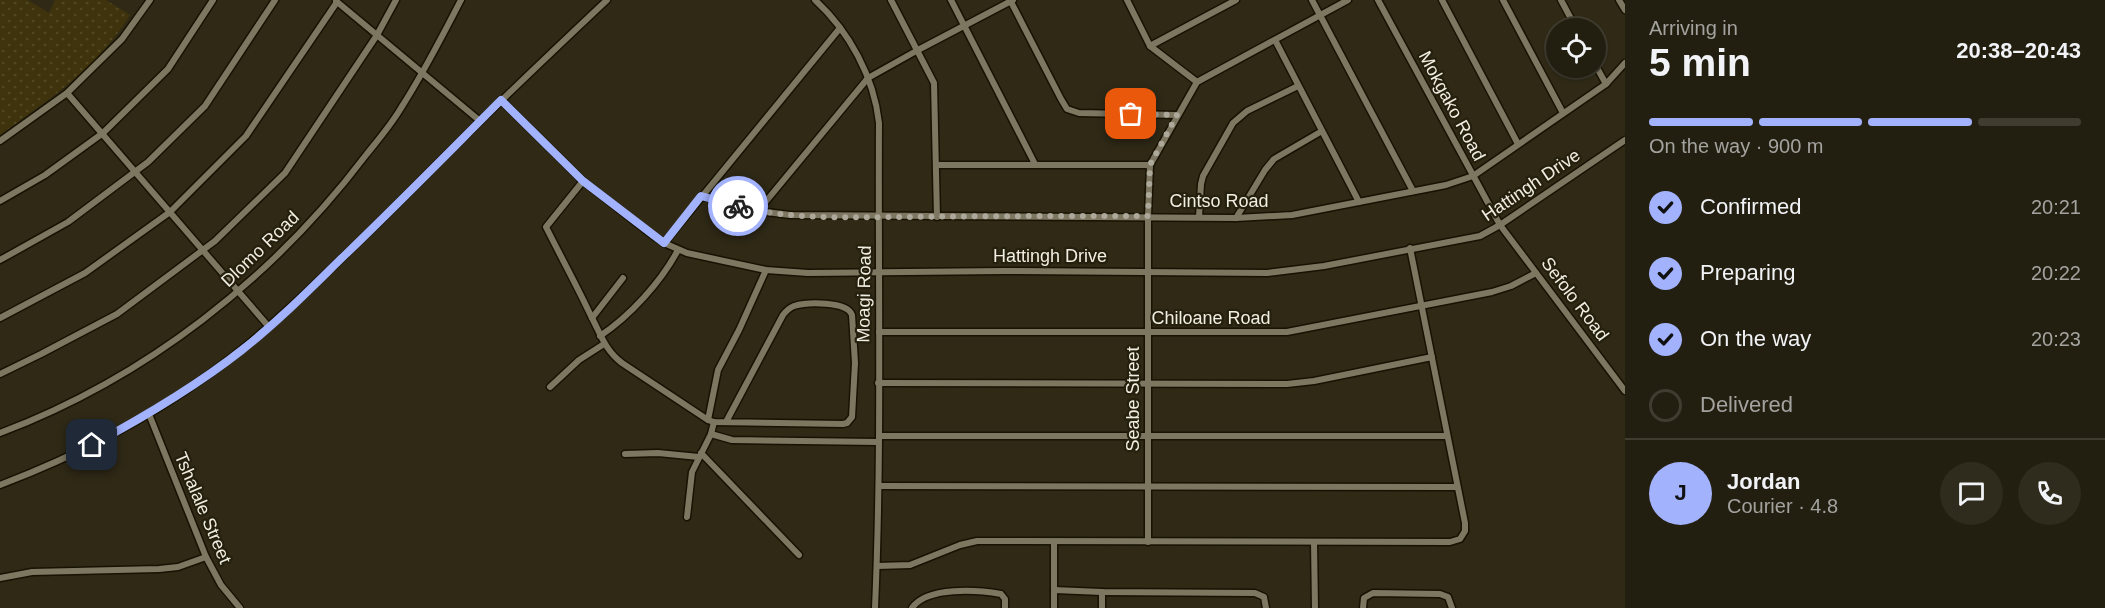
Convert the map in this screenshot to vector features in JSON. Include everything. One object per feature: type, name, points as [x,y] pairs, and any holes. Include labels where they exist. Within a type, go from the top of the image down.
[{"type":"street","points":[[0,141],[67,93],[122,39],[150,0]]},
{"type":"street","points":[[0,201],[45,175],[103,133],[168,69],[213,0]]},
{"type":"street","points":[[0,260],[65,224],[136,172],[205,106],[275,0]]},
{"type":"street","points":[[0,374],[117,314],[204,251],[285,173],[377,35],[396,0]]},
{"type":"street","name":"Dlomo Road","points":[[0,433],[51,413],[134,369],[238,293],[335,195],[396,115],[421,74],[460,0]]},
{"type":"street","points":[[0,485],[46,467],[149,414],[207,376],[268,327],[607,0]]},
{"type":"street","name":"Moagi Road","points":[[815,0],[840,28],[868,78],[879,123],[879,486],[875,608]]},
{"type":"street","points":[[891,0],[932,77],[935,90],[937,217]]},
{"type":"street","points":[[951,0],[1035,164]]},
{"type":"street","points":[[758,211],[868,78],[1011,0],[1061,99],[1070,111],[1177,115]]},
{"type":"street","points":[[1127,0],[1150,46],[1197,82],[1348,0]]},
{"type":"street","points":[[1150,46],[1236,0]]},
{"type":"street","points":[[1312,0],[1413,191]]},
{"type":"street","name":"Mokgako Road","points":[[1378,0],[1500,225]]},
{"type":"street","points":[[1442,0],[1518,144]]},
{"type":"street","points":[[1503,0],[1563,113]]},
{"type":"street","points":[[1561,0],[1571,18]]},
{"type":"street","points":[[1619,0],[1625,10]]},
{"type":"street","points":[[0,318],[85,273],[170,212],[246,136],[336,1],[480,121]]},
{"type":"street","points":[[664,243],[840,28]]},
{"type":"street","points":[[1275,40],[1359,202]]},
{"type":"street","name":"Cintso Road","points":[[701,196],[758,211],[780,214],[880,217],[1236,218],[1292,215],[1455,183],[1473,176],[1606,84],[1625,63]]},
{"type":"street","points":[[1603,78],[1606,84]]},
{"type":"street","name":"Seabe Street","points":[[1148,542],[1150,165],[1197,82]]},
{"type":"street","points":[[1199,217],[1203,176],[1233,123],[1248,111],[1298,86]]},
{"type":"street","points":[[67,93],[268,327]]},
{"type":"street","name":"Hattingh Drive","points":[[501,100],[583,181],[664,243],[678,250],[766,270],[807,273],[1284,272],[1480,236],[1500,225],[1625,140]]},
{"type":"street","points":[[1236,218],[1274,159],[1322,131]]},
{"type":"street","points":[[936,165],[1150,165]]},
{"type":"street","points":[[583,181],[546,227],[604,344],[610,353],[622,363],[711,421],[726,422],[843,424],[850,421],[853,413],[855,363],[851,311],[843,306],[818,304],[797,305],[787,311],[726,422]]},
{"type":"street","name":"Sefolo Road","points":[[1500,225],[1625,392]]},
{"type":"street","points":[[877,566],[910,565],[960,545],[977,541],[1450,542],[1460,539],[1465,531],[1410,248]]},
{"type":"street","points":[[600,336],[612,328],[658,282],[667,272],[678,250]]},
{"type":"street","points":[[687,517],[692,472],[711,434],[718,370],[740,330],[766,270]]},
{"type":"street","name":"Chiloane Road","points":[[879,332],[1287,332],[1502,290],[1536,273]]},
{"type":"street","points":[[592,318],[623,279]]},
{"type":"street","points":[[550,387],[579,360],[604,344]]},
{"type":"street","points":[[879,383],[1287,384],[1314,381],[1432,357]]},
{"type":"street","name":"Tshalale Street","points":[[149,414],[206,557],[221,585],[240,608]]},
{"type":"street","points":[[711,434],[732,440],[1446,436]]},
{"type":"street","points":[[625,454],[700,455],[799,555]]},
{"type":"street","points":[[879,486],[1457,487]]},
{"type":"street","points":[[1054,542],[1054,608]]},
{"type":"street","points":[[1314,542],[1315,608]]},
{"type":"street","points":[[0,578],[32,572],[159,569],[178,567],[206,557]]},
{"type":"street","points":[[1054,590],[1256,593],[1264,597],[1266,608]]},
{"type":"street","points":[[912,608],[915,604],[945,591],[1001,594],[1005,599],[1005,608]]},
{"type":"street","points":[[1102,592],[1102,608]]},
{"type":"street","points":[[1363,608],[1364,598],[1369,594],[1384,593],[1440,594],[1448,597],[1452,608]]},
{"type":"shaded area","points":[[0,0],[28,0],[49,13],[55,0],[106,0],[130,15],[117,34],[88,67],[0,135]]},
{"type":"way so far","points":[[738,206],[790,215],[1148,216],[1150,165],[1177,115],[1131,114]]},
{"type":"route","points":[[92,445],[149,414],[242,350],[295,303],[453,150],[501,100],[583,181],[664,243],[701,196],[738,206]]}]
